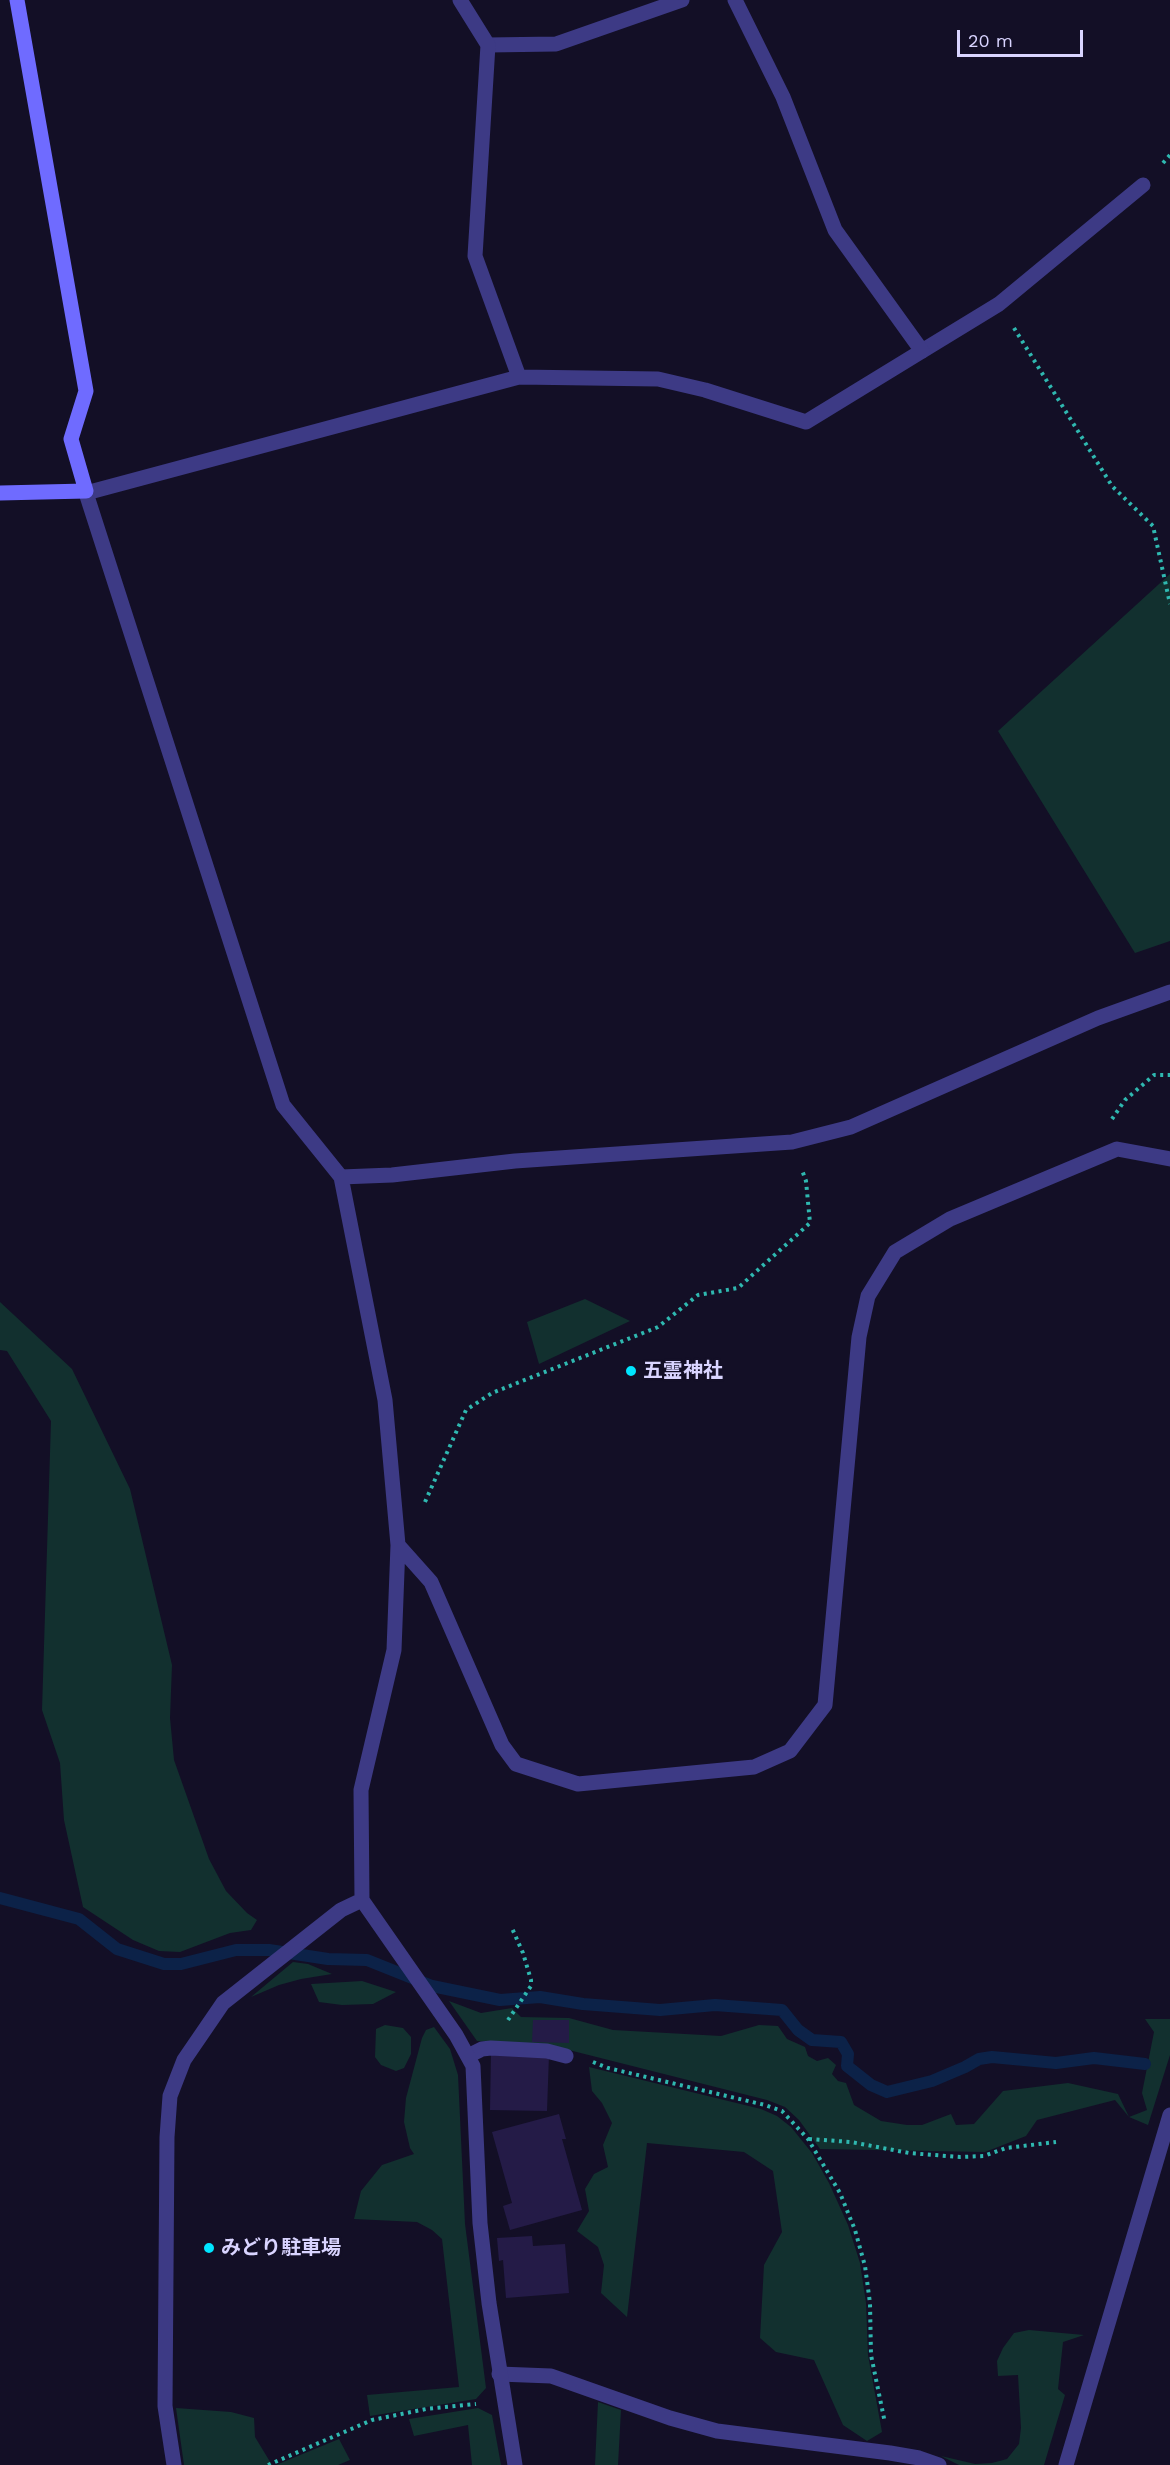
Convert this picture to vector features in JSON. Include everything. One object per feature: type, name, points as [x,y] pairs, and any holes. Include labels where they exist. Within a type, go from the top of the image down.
[{"type":"street","points":[[0,493],[86,491],[71,439],[86,391],[17,0]]},
{"type":"street","points":[[460,0],[488,45],[475,256],[519,377]]},
{"type":"street","points":[[488,45],[556,44],[682,0]]},
{"type":"street","points":[[735,0],[783,97],[835,230],[921,351]]},
{"type":"street","points":[[515,2465],[500,2374],[480,2223],[473,2067],[468,2056],[362,1900],[361,1790],[394,1650],[398,1545],[385,1400],[341,1176],[283,1106],[86,493],[519,377],[658,379],[705,390],[806,422],[999,304],[1143,185]]},
{"type":"street","points":[[341,1176],[392,1176],[515,1161],[792,1142],[850,1127],[1098,1018],[1170,992]]},
{"type":"street","points":[[398,1545],[431,1582],[502,1744],[516,1764],[578,1784],[754,1767],[790,1750],[825,1705],[859,1337],[868,1296],[896,1251],[950,1220],[1117,1149],[1170,1159]]},
{"type":"street","points":[[174,2465],[165,2406],[167,2136],[170,2096],[184,2060],[223,2003],[341,1910],[362,1900]]},
{"type":"street","points":[[468,2056],[482,2049],[491,2048],[547,2051],[566,2056]]},
{"type":"street","points":[[1066,2465],[1170,2115]]},
{"type":"street","points":[[500,2374],[551,2376],[670,2418],[717,2431],[890,2453],[919,2458],[939,2465]]},
{"type":"path","points":[[999,304],[1112,486],[1153,526],[1170,604]]},
{"type":"path","points":[[1117,1149],[1110,1122],[1125,1100],[1154,1075],[1170,1074]]},
{"type":"path","points":[[398,1545],[416,1521],[466,1410],[492,1393],[658,1327],[698,1295],[738,1288],[810,1223],[806,1181],[792,1142]]},
{"type":"path","points":[[511,1926],[527,1963],[531,1980],[531,1986],[513,2014]]},
{"type":"path","points":[[566,2056],[765,2105],[782,2111],[808,2139],[840,2193],[855,2230],[865,2266],[870,2303],[871,2355],[890,2453]]},
{"type":"path","points":[[808,2139],[851,2142],[909,2153],[960,2157],[984,2156],[1006,2148],[1056,2142]]},
{"type":"path","points":[[268,2465],[372,2420],[426,2409],[504,2400]]},
{"type":"green space","points":[[1170,574],[1170,941],[1135,953],[998,731]]},
{"type":"green space","points":[[585,1299],[630,1321],[539,1364],[527,1322]]},
{"type":"green space","points":[[0,1302],[72,1369],[130,1489],[172,1665],[170,1718],[174,1760],[209,1859],[226,1891],[257,1920],[251,1930],[230,1933],[180,1952],[159,1951],[133,1940],[83,1907],[64,1820],[60,1763],[42,1710],[51,1421],[7,1351],[0,1350]]},
{"type":"green space","points":[[293,1962],[308,1964],[332,1974],[279,1985],[251,1997]]},
{"type":"green space","points":[[362,1981],[396,1992],[373,2004],[342,2005],[319,2002],[311,1984]]},
{"type":"green space","points":[[449,2001],[481,2013],[512,2008],[521,2017],[569,2018],[613,2030],[721,2036],[759,2025],[778,2026],[787,2039],[805,2047],[808,2056],[817,2061],[828,2058],[836,2065],[832,2074],[838,2081],[846,2083],[854,2105],[881,2121],[922,2125],[951,2114],[956,2125],[974,2124],[1003,2091],[1068,2083],[1118,2094],[1129,2117],[1115,2100],[1037,2120],[1026,2136],[985,2152],[820,2149],[799,2120],[785,2107],[767,2100],[549,2045],[477,2041]]},
{"type":"green space","points":[[1145,2019],[1170,2019],[1170,2055],[1148,2125],[1129,2117],[1147,2110],[1142,2093],[1154,2032]]},
{"type":"green space","points":[[385,2025],[403,2028],[411,2037],[411,2054],[404,2068],[396,2071],[381,2065],[375,2057],[376,2029]]},
{"type":"green space","points":[[434,2027],[450,2049],[458,2075],[465,2224],[486,2388],[476,2399],[370,2416],[367,2395],[459,2387],[442,2239],[432,2230],[417,2222],[354,2219],[361,2191],[382,2165],[414,2154],[410,2148],[404,2122],[406,2098],[422,2038],[426,2030]]},
{"type":"green space","points":[[589,2067],[761,2109],[777,2116],[791,2127],[812,2153],[848,2225],[860,2263],[866,2303],[868,2355],[882,2432],[867,2441],[843,2425],[814,2360],[776,2352],[760,2338],[764,2265],[782,2232],[773,2171],[744,2152],[647,2143],[627,2317],[601,2293],[604,2265],[598,2247],[577,2231],[589,2211],[585,2189],[594,2174],[608,2167],[603,2145],[612,2123],[602,2103],[592,2091]]},
{"type":"green space","points":[[1029,2330],[1084,2335],[1063,2342],[1058,2389],[1065,2395],[1044,2465],[959,2465],[941,2456],[975,2464],[992,2463],[1007,2459],[1019,2444],[1021,2428],[1018,2375],[998,2376],[997,2361],[1014,2333]]},
{"type":"green space","points":[[598,2402],[621,2410],[618,2465],[595,2465]]},
{"type":"green space","points":[[176,2408],[231,2412],[254,2418],[255,2437],[272,2465],[184,2465]]},
{"type":"green space","points":[[478,2408],[492,2415],[501,2465],[472,2465],[468,2425],[414,2436],[409,2419]]},
{"type":"green space","points":[[339,2439],[350,2460],[338,2465],[276,2465]]},
{"type":"building","points":[[533,2020],[569,2020],[569,2043],[532,2042]]},
{"type":"building","points":[[491,2053],[549,2055],[547,2111],[490,2110]]},
{"type":"building","points":[[559,2114],[566,2139],[562,2139],[582,2210],[510,2230],[503,2206],[512,2203],[492,2132]]},
{"type":"building","points":[[532,2236],[533,2246],[565,2244],[569,2293],[506,2298],[503,2260],[499,2261],[497,2238]]},
{"type":"waterway","points":[[0,1898],[79,1919],[117,1949],[164,1964],[181,1964],[236,1950],[269,1950],[328,1959],[367,1960],[432,1986],[500,2000],[540,1997],[583,2004],[660,2010],[715,2005],[782,2010],[798,2030],[812,2040],[841,2042],[848,2054],[847,2066],[871,2085],[887,2092],[932,2081],[979,2059],[992,2057],[1056,2063],[1094,2058],[1145,2064]]},
{"type":"place","name":"五霊神社","points":[[631,1371]]},
{"type":"place","name":"みどり駐車場","points":[[209,2248]]}]
